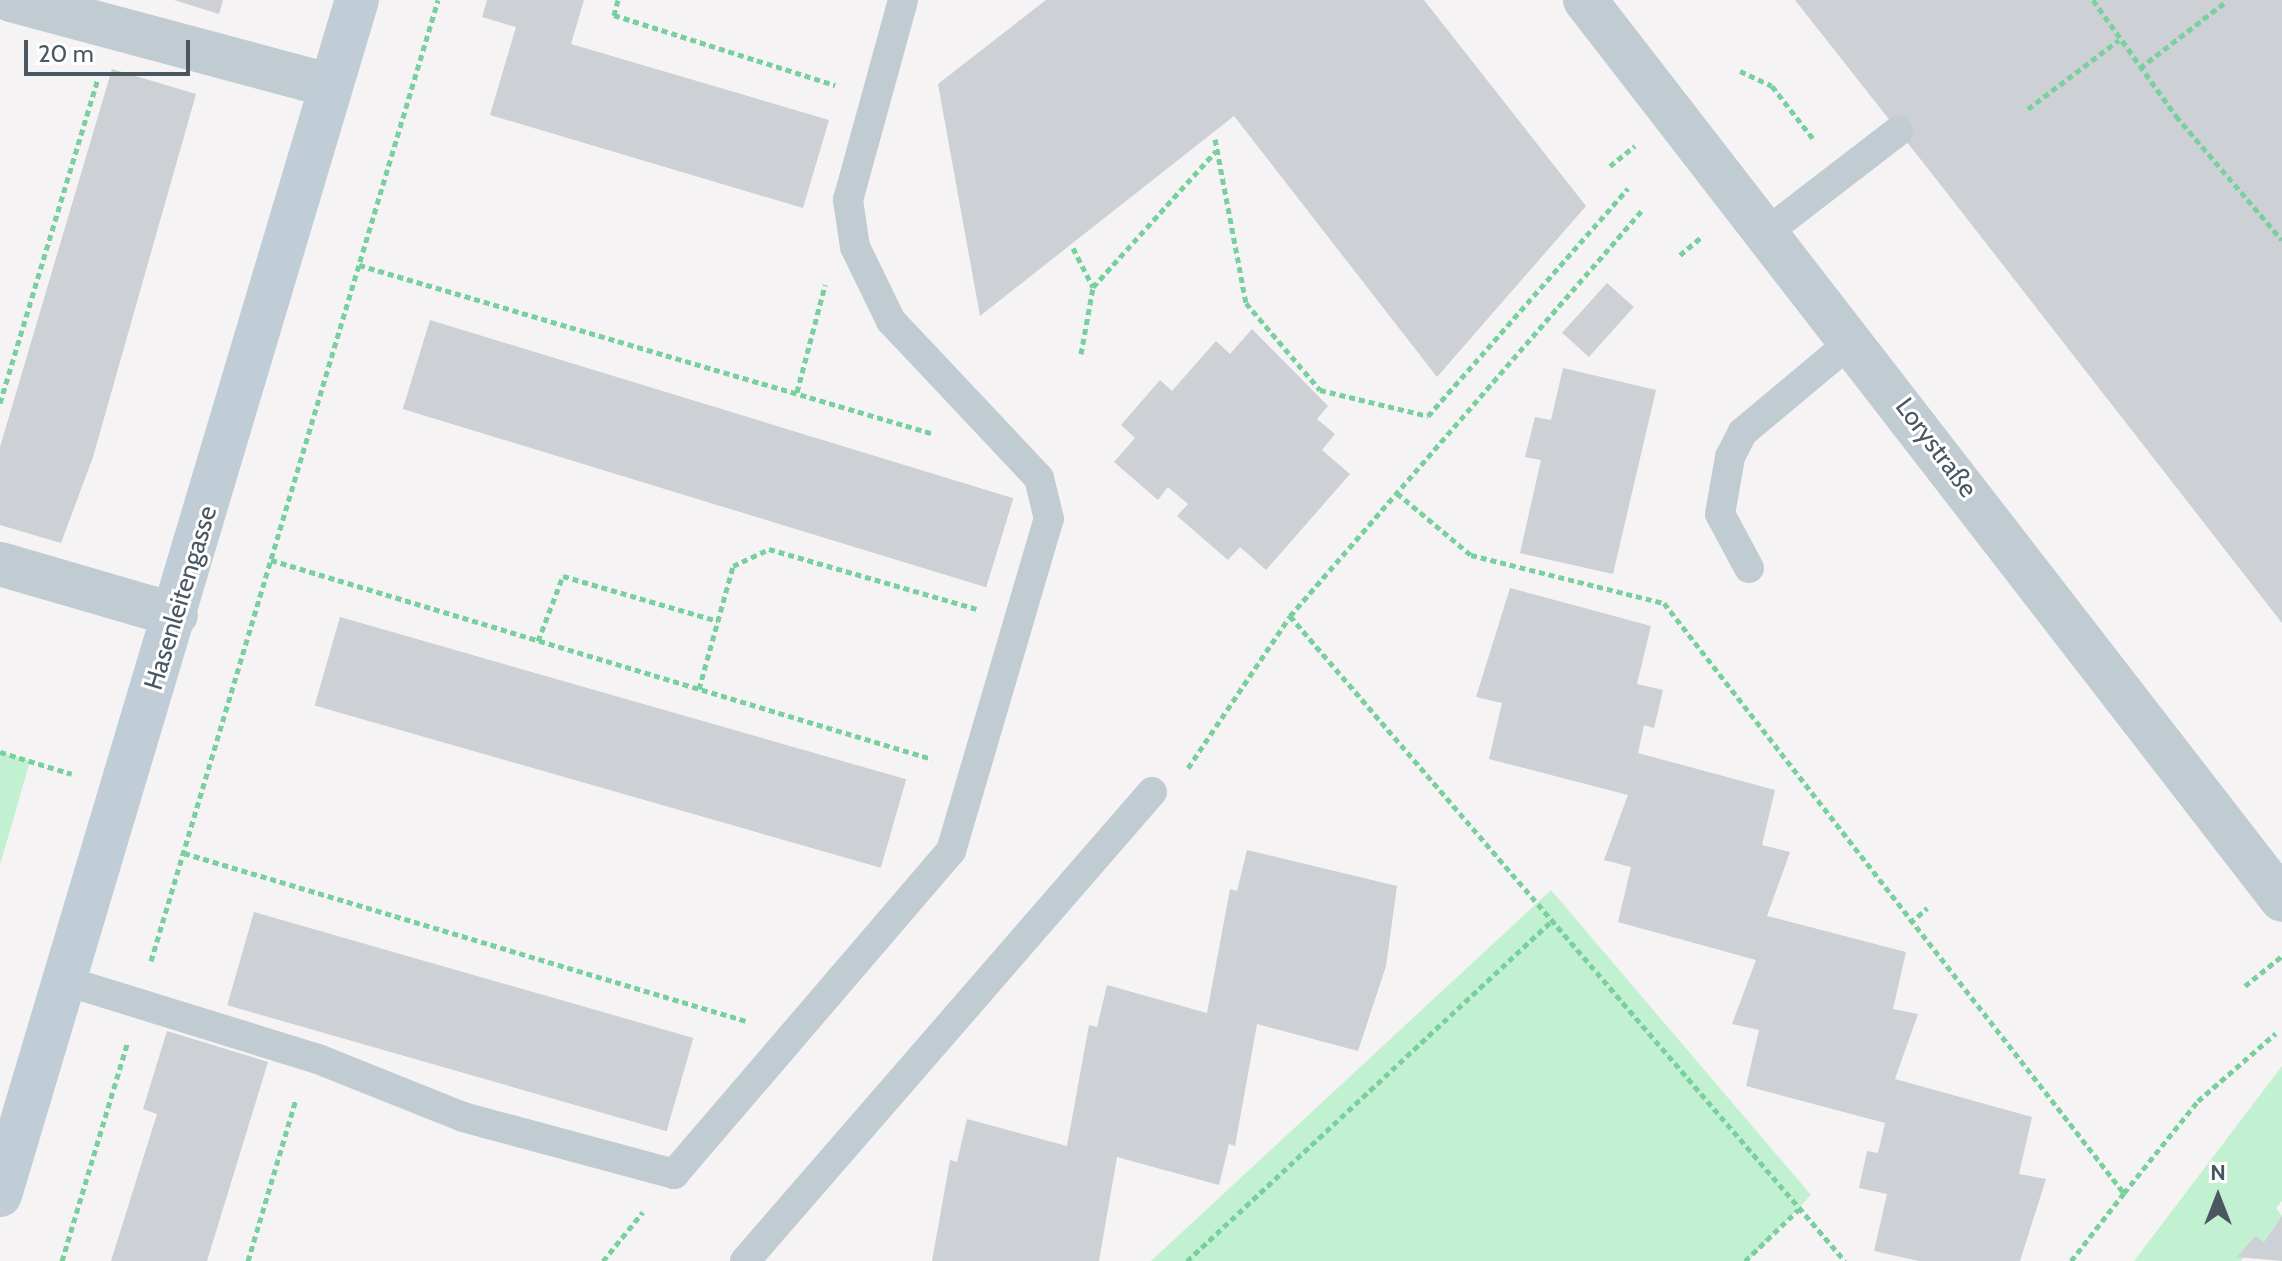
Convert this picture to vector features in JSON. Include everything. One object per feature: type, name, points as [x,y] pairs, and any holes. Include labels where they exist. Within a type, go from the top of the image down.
[{"type":"street","points":[[11,0],[331,86]]},
{"type":"street","name":"Hasenleitengasse","points":[[0,1195],[124,790],[357,0]]},
{"type":"street","name":"Lorystraße","points":[[1585,0],[1853,340],[2281,896]]},
{"type":"street","points":[[0,564],[176,615]]},
{"type":"lane","points":[[66,981],[309,1056],[463,1117],[674,1174],[951,851],[1049,519],[1039,478],[930,368],[870,288],[848,200],[903,0]]},
{"type":"lane","points":[[1767,232],[1898,131]]},
{"type":"lane","points":[[1749,568],[1720,514],[1730,457],[1743,432],[1853,340]]},
{"type":"lane","points":[[745,1261],[1152,792]]},
{"type":"path","points":[[62,1261],[438,0]]},
{"type":"path","points":[[618,0],[614,15],[875,98]]},
{"type":"path","points":[[2093,0],[2140,68],[2282,240]]},
{"type":"path","points":[[2140,68],[2224,3]]},
{"type":"path","points":[[2028,109],[2119,40]]},
{"type":"path","points":[[1740,71],[1772,86],[1841,175]]},
{"type":"path","points":[[0,403],[96,84]]},
{"type":"path","points":[[1215,139],[1246,303],[1320,390],[1428,416],[1628,188]]},
{"type":"path","points":[[1081,354],[1093,287],[1217,150]]},
{"type":"path","points":[[1152,792],[1180,781],[1290,616],[1644,208]]},
{"type":"path","points":[[1073,248],[1093,287]]},
{"type":"path","points":[[359,265],[981,446],[1006,445]]},
{"type":"path","points":[[797,392],[828,273]]},
{"type":"path","points":[[1397,493],[1471,555],[1664,603],[1910,923],[2124,1193]]},
{"type":"path","points":[[699,689],[733,566],[769,549],[1020,622]]},
{"type":"path","points":[[271,560],[975,772]]},
{"type":"path","points":[[538,641],[563,576],[718,621]]},
{"type":"path","points":[[1290,616],[1845,1261]]},
{"type":"path","points":[[0,752],[124,790]]},
{"type":"path","points":[[184,853],[793,1035]]},
{"type":"path","points":[[1910,923],[1927,908]]},
{"type":"path","points":[[1187,1261],[1551,921]]},
{"type":"path","points":[[2245,986],[2282,956]]},
{"type":"path","points":[[2071,1261],[2198,1101],[2276,1033]]},
{"type":"path","points":[[248,1261],[309,1056]]},
{"type":"path","points":[[603,1261],[674,1174]]},
{"type":"path","points":[[1745,1261],[1798,1210]]},
{"type":"green space","points":[[0,752],[30,761],[0,865]]},
{"type":"green space","points":[[1551,890],[1811,1195],[1748,1261],[1151,1261]]},
{"type":"green space","points":[[2282,1066],[2282,1201],[2276,1208],[2282,1216],[2264,1242],[2254,1236],[2241,1261],[2134,1261]]},
{"type":"building","points":[[174,0],[223,0],[219,14]]},
{"type":"building","points":[[487,0],[584,0],[571,44],[829,120],[803,208],[490,115],[516,27],[482,17]]},
{"type":"building","points":[[1046,0],[1424,0],[1586,206],[1437,377],[1234,116],[980,316],[938,84]]},
{"type":"building","points":[[1795,0],[2282,0],[2282,623],[1936,179]]},
{"type":"building","points":[[112,69],[196,94],[93,457],[61,543],[0,525],[0,447]]},
{"type":"building","points":[[1607,283],[1634,307],[1589,357],[1562,333]]},
{"type":"building","points":[[430,320],[1013,498],[986,587],[403,409]]},
{"type":"building","points":[[1252,329],[1328,406],[1317,419],[1335,434],[1322,450],[1350,474],[1266,570],[1240,547],[1228,560],[1177,516],[1188,504],[1168,487],[1158,500],[1114,462],[1135,438],[1121,425],[1160,380],[1172,391],[1216,341],[1230,354]]},
{"type":"building","points":[[1563,368],[1656,390],[1613,574],[1520,553],[1541,460],[1525,457],[1535,417],[1551,420]]},
{"type":"building","points":[[1510,588],[1651,626],[1637,684],[1663,690],[1654,728],[1644,725],[1638,753],[1775,790],[1762,845],[1790,852],[1767,916],[1906,952],[1893,1009],[1918,1014],[1895,1079],[2032,1117],[2019,1174],[2046,1179],[2020,1261],[1919,1261],[1874,1251],[1887,1194],[1859,1188],[1867,1151],[1878,1153],[1885,1123],[1746,1086],[1759,1030],[1732,1024],[1756,960],[1618,922],[1631,867],[1604,860],[1628,795],[1489,759],[1502,703],[1476,697]]},
{"type":"building","points":[[340,617],[906,779],[881,868],[315,705]]},
{"type":"building","points":[[1247,850],[1397,886],[1386,966],[1358,1051],[1257,1024],[1235,1146],[1229,1144],[1219,1185],[1117,1157],[1099,1261],[932,1261],[950,1160],[957,1162],[967,1119],[1067,1146],[1089,1025],[1097,1027],[1107,985],[1207,1013],[1230,889],[1237,891]]},
{"type":"building","points":[[254,912],[693,1038],[667,1131],[227,1005]]},
{"type":"building","points":[[167,1031],[268,1062],[207,1261],[111,1261],[157,1114],[143,1109]]},
{"type":"building","points":[[2282,1216],[2282,1261],[2237,1257],[2255,1236],[2264,1242]]}]
